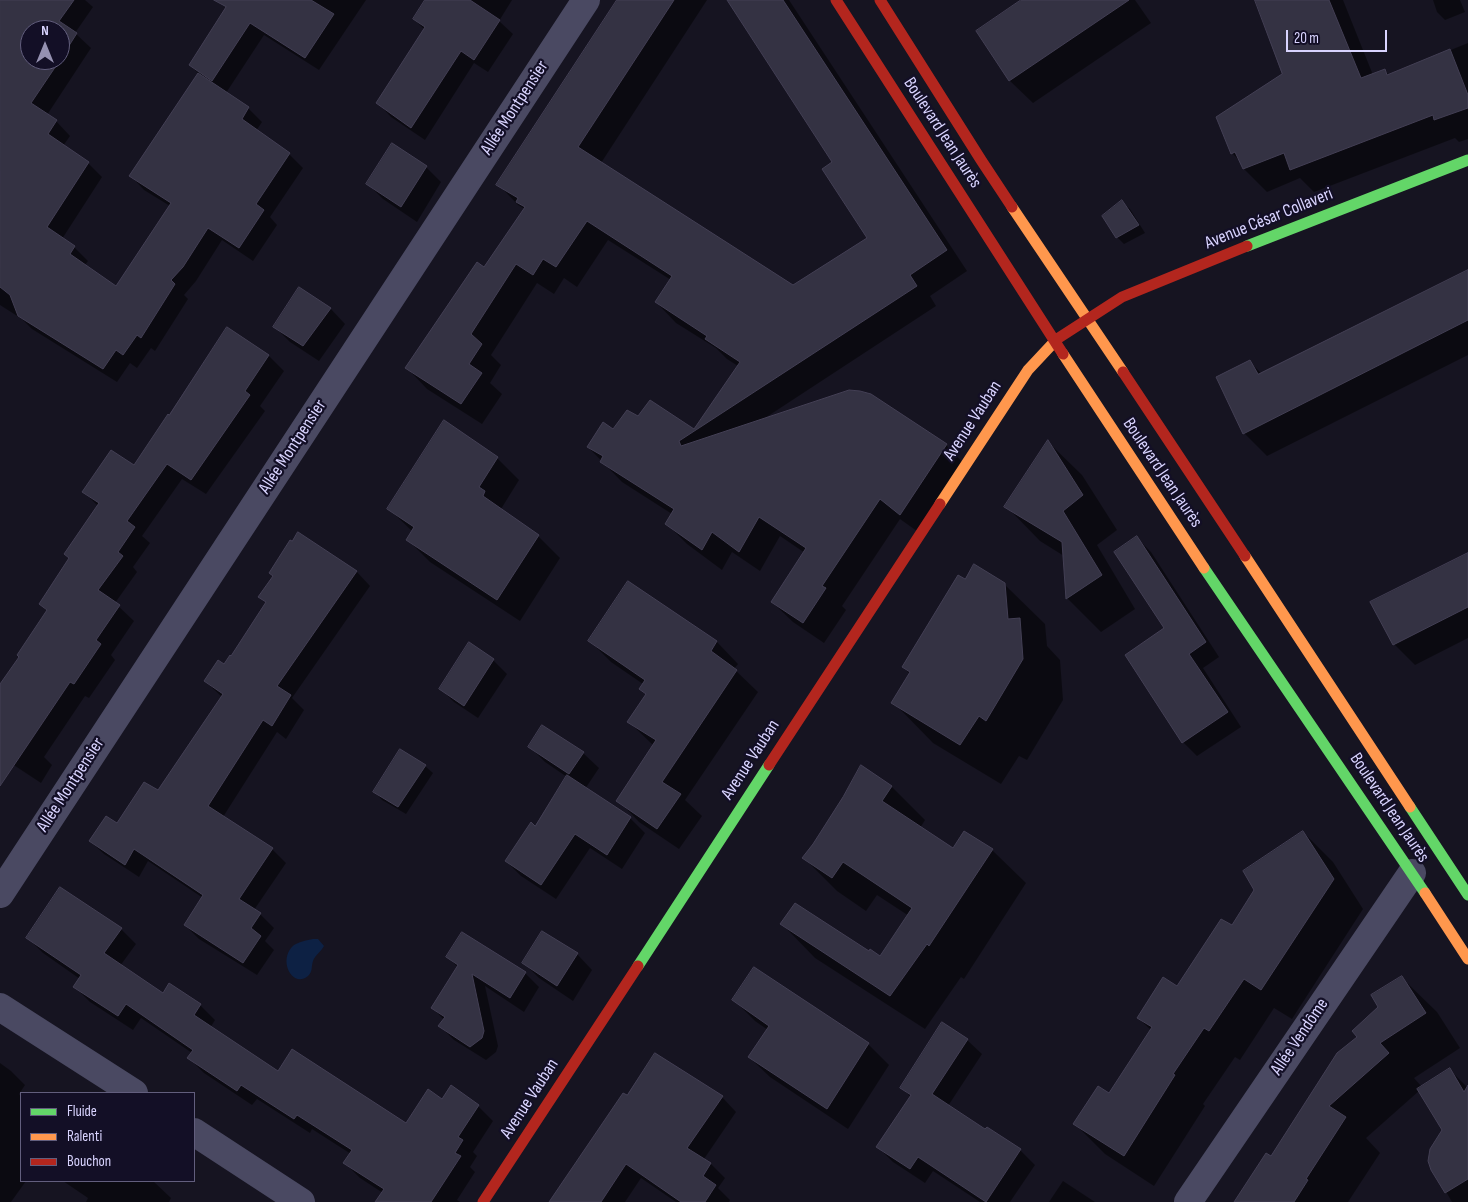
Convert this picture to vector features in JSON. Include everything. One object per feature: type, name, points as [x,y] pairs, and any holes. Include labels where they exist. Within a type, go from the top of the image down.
[{"type":"main road","name":"Boulevard Jean Jaurès","points":[[836,0],[1054,341],[1201,564],[1412,873],[1468,959]]},
{"type":"main road","name":"Boulevard Jean Jaurès","points":[[880,0],[981,160],[1202,490],[1468,895]]},
{"type":"main road","name":"Avenue César Collaveri","points":[[1054,341],[1122,297],[1335,210],[1468,160]]},
{"type":"main road","name":"Avenue Vauban","points":[[484,1202],[1028,370],[1054,341]]},
{"type":"street","name":"Allée Montpensier","points":[[0,894],[586,0]]},
{"type":"street","name":"Allée Vendôme","points":[[1188,1202],[1412,873]]},
{"type":"street","points":[[0,1006],[132,1092]]},
{"type":"street","points":[[195,1133],[302,1202]]},
{"type":"water","points":[[318,939],[324,946],[312,963],[310,974],[302,979],[297,979],[292,976],[287,964],[289,951],[296,944]]},
{"type":"building","points":[[0,0],[74,0],[60,20],[20,20],[20,70],[53,70],[31,103],[57,120],[48,134],[89,162],[47,227],[75,246],[70,254],[116,286],[171,203],[129,176],[198,73],[249,107],[242,119],[290,153],[256,204],[264,210],[239,248],[208,228],[183,267],[171,280],[175,284],[141,338],[137,335],[123,355],[116,350],[103,369],[18,316],[10,295],[0,287]]},
{"type":"building","points":[[214,0],[311,0],[334,14],[305,58],[250,23],[212,81],[189,65],[226,7]]},
{"type":"building","points":[[425,0],[470,0],[500,20],[474,60],[461,51],[411,128],[376,103],[425,27],[413,19]]},
{"type":"building","points":[[617,0],[674,0],[578,147],[793,285],[867,238],[822,169],[832,162],[727,0],[783,0],[947,250],[910,275],[917,286],[679,441],[681,446],[849,390],[871,394],[947,444],[900,515],[880,499],[822,586],[826,588],[803,623],[771,602],[806,548],[759,517],[739,552],[712,532],[702,550],[665,524],[674,509],[600,462],[603,456],[587,447],[603,422],[613,429],[627,410],[638,416],[650,400],[694,429],[740,362],[705,339],[707,336],[655,302],[672,276],[587,221],[556,267],[543,259],[533,275],[516,264],[471,334],[482,344],[469,364],[482,373],[461,404],[405,368],[477,262],[484,267],[525,207],[516,202],[518,198],[496,185]]},
{"type":"building","points":[[1021,0],[1129,0],[1009,81],[976,31]]},
{"type":"building","points":[[1255,0],[1329,0],[1361,78],[1385,69],[1387,75],[1450,49],[1468,95],[1468,108],[1434,120],[1433,115],[1290,170],[1284,153],[1243,169],[1235,152],[1231,154],[1216,117],[1282,74]]},
{"type":"building","points":[[70,28],[77,33],[70,44]]},
{"type":"building","points":[[392,143],[427,166],[401,207],[366,184]]},
{"type":"building","points":[[1122,200],[1139,225],[1116,238],[1102,216]]},
{"type":"building","points":[[1468,270],[1468,320],[1243,434],[1216,377],[1250,360],[1258,374]]},
{"type":"building","points":[[299,287],[331,308],[303,346],[273,327]]},
{"type":"building","points":[[227,327],[269,355],[245,391],[250,395],[191,480],[167,464],[127,521],[135,527],[118,552],[123,556],[98,590],[120,605],[96,640],[101,644],[74,684],[70,682],[0,786],[0,684],[19,657],[17,655],[47,610],[39,604],[69,558],[64,554],[99,503],[82,492],[111,450],[134,465]]},
{"type":"building","points":[[444,420],[498,457],[479,487],[485,491],[483,496],[539,535],[497,600],[406,540],[414,527],[387,509]]},
{"type":"building","points":[[1048,440],[1083,495],[1063,511],[1102,575],[1066,599],[1062,542],[1004,507]]},
{"type":"building","points":[[298,532],[357,571],[277,686],[291,695],[272,726],[263,720],[208,806],[273,848],[239,899],[261,913],[251,928],[261,936],[243,963],[184,925],[203,895],[134,849],[125,865],[89,841],[106,816],[117,823],[144,782],[158,790],[223,694],[204,681],[218,660],[224,664],[231,656],[266,602],[258,597],[273,576],[269,573],[290,540],[292,541]]},
{"type":"building","points":[[1137,536],[1206,642],[1189,654],[1228,712],[1182,743],[1125,655],[1164,628],[1114,552]]},
{"type":"building","points":[[1468,553],[1468,607],[1393,645],[1370,602]]},
{"type":"building","points":[[974,564],[1005,583],[1008,619],[1020,618],[1023,659],[986,721],[979,716],[960,745],[891,703],[910,672],[902,667],[958,575],[965,579]]},
{"type":"building","points":[[628,581],[717,641],[711,651],[737,670],[662,782],[681,794],[657,829],[616,801],[656,740],[627,722],[646,694],[639,689],[645,680],[588,641]]},
{"type":"building","points":[[469,642],[494,659],[464,706],[439,689]]},
{"type":"building","points":[[542,725],[584,752],[569,774],[528,747]]},
{"type":"building","points":[[400,749],[426,765],[398,807],[373,792]]},
{"type":"building","points":[[861,765],[892,786],[882,801],[953,848],[964,831],[993,849],[929,946],[927,944],[890,996],[780,924],[795,903],[869,951],[870,949],[880,956],[912,908],[843,862],[832,878],[802,858],[843,797]]},
{"type":"building","points":[[567,775],[631,817],[607,855],[575,834],[541,885],[505,861],[531,822],[535,826]]},
{"type":"building","points":[[1303,831],[1334,879],[1261,990],[1244,979],[1209,1031],[1204,1028],[1173,1074],[1175,1075],[1124,1156],[1073,1124],[1098,1086],[1109,1093],[1152,1027],[1137,1018],[1163,977],[1177,986],[1221,919],[1232,925],[1254,890],[1243,871]]},
{"type":"building","points":[[60,887],[122,928],[104,953],[163,993],[169,983],[201,1004],[194,1015],[278,1071],[292,1049],[406,1123],[428,1089],[442,1099],[451,1085],[479,1105],[458,1137],[463,1140],[455,1153],[461,1156],[431,1202],[375,1202],[384,1189],[343,1163],[352,1150],[297,1115],[294,1119],[241,1085],[237,1091],[187,1058],[193,1050],[126,1004],[118,1016],[73,987],[81,975],[26,938]]},
{"type":"building","points":[[542,931],[578,953],[557,986],[522,963]]},
{"type":"building","points":[[462,932],[526,972],[510,998],[472,974],[484,1031],[482,1038],[470,1047],[438,1026],[445,1017],[431,1008],[458,965],[446,957]]},
{"type":"building","points":[[754,967],[869,1043],[827,1109],[748,1057],[769,1026],[732,1000]]},
{"type":"building","points":[[1402,976],[1426,1013],[1380,1043],[1389,1053],[1329,1106],[1346,1117],[1306,1179],[1308,1180],[1294,1202],[1234,1202],[1266,1153],[1271,1156],[1337,1053],[1357,1037],[1352,1031],[1378,1007],[1371,995]]},
{"type":"building","points":[[942,1022],[968,1039],[932,1094],[985,1129],[987,1127],[1021,1149],[986,1202],[918,1157],[910,1169],[876,1147],[911,1095],[900,1088]]},
{"type":"building","points":[[655,1053],[723,1096],[687,1148],[711,1163],[703,1176],[716,1185],[705,1202],[681,1202],[626,1164],[601,1202],[549,1202],[623,1093],[627,1095]]},
{"type":"building","points":[[1450,1068],[1464,1092],[1468,1085],[1468,1179],[1445,1193],[1431,1170],[1428,1161],[1430,1149],[1442,1130],[1417,1089]]},
{"type":"traffic: fast","points":[[1247,246],[1468,160]]},
{"type":"traffic: fast","points":[[1204,568],[1425,893]]},
{"type":"traffic: fast","points":[[638,966],[769,765]]},
{"type":"traffic: fast","points":[[1410,807],[1468,895]]},
{"type":"traffic: slow","points":[[1012,207],[1123,372]]},
{"type":"traffic: slow","points":[[940,504],[1028,370],[1057,339]]},
{"type":"traffic: slow","points":[[1063,354],[1204,568]]},
{"type":"traffic: slow","points":[[1245,556],[1410,807]]},
{"type":"traffic: slow","points":[[1425,893],[1468,959]]},
{"type":"traffic: jam","points":[[836,0],[1063,354]]},
{"type":"traffic: jam","points":[[880,0],[1012,207]]},
{"type":"traffic: jam","points":[[1057,339],[1122,297],[1247,246]]},
{"type":"traffic: jam","points":[[1123,372],[1245,556]]},
{"type":"traffic: jam","points":[[769,765],[940,504]]},
{"type":"traffic: jam","points":[[483,1202],[638,966]]}]
